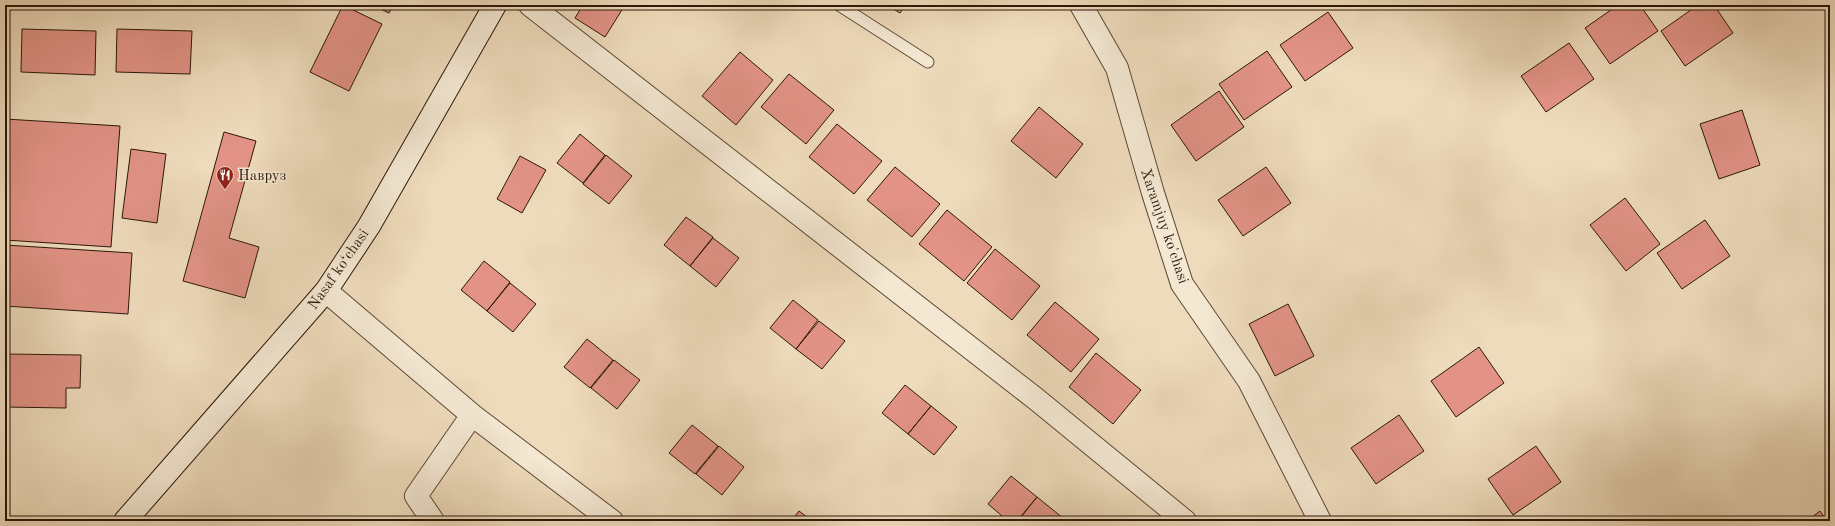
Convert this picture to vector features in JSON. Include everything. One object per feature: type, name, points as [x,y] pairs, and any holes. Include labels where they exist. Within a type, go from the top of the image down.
[{"type":"street","name":"Nasaf ko‘chasi","points":[[125,521],[326,291],[369,226],[495,5]]},
{"type":"street","points":[[530,5],[1036,399],[1185,521]]},
{"type":"street","name":"Xaramjuy ko'chasi","points":[[1081,5],[1117,68],[1153,193],[1182,284],[1249,381],[1320,521]]},
{"type":"street","points":[[326,291],[472,415],[612,521]]},
{"type":"street","points":[[433,521],[416,496],[472,415]]},
{"type":"lane","points":[[839,5],[928,62]]},
{"type":"building","points":[[343,5],[382,24],[349,91],[310,72]]},
{"type":"building","points":[[372,5],[393,5],[389,13]]},
{"type":"building","points":[[583,5],[625,5],[605,37],[575,18]]},
{"type":"building","points":[[887,5],[905,5],[900,13]]},
{"type":"building","points":[[1618,5],[1640,5],[1658,31],[1610,64],[1585,28]]},
{"type":"building","points":[[1698,5],[1714,5],[1733,33],[1685,66],[1661,31]]},
{"type":"building","points":[[1328,12],[1353,48],[1305,81],[1280,45]]},
{"type":"building","points":[[22,29],[96,31],[95,75],[21,72]]},
{"type":"building","points":[[117,29],[192,31],[190,74],[116,72]]},
{"type":"building","points":[[1569,43],[1594,79],[1546,112],[1521,76]]},
{"type":"building","points":[[1267,51],[1292,87],[1244,120],[1219,84]]},
{"type":"building","points":[[740,52],[773,80],[736,125],[702,96]]},
{"type":"building","points":[[789,74],[834,110],[806,144],[761,107]]},
{"type":"building","points":[[1219,91],[1244,127],[1196,161],[1171,125]]},
{"type":"building","points":[[1039,107],[1083,144],[1056,178],[1011,141]]},
{"type":"building","points":[[1742,110],[1760,165],[1719,179],[1700,124]]},
{"type":"building","points":[[5,119],[120,126],[111,247],[5,240]]},
{"type":"building","points":[[837,124],[882,161],[854,194],[809,157]]},
{"type":"building","name":"Навруз","points":[[224,132],[256,141],[229,238],[259,247],[245,298],[183,281]]},
{"type":"building","points":[[580,134],[605,155],[583,183],[557,163]]},
{"type":"building","points":[[131,149],[166,154],[157,223],[122,218]]},
{"type":"building","points":[[606,155],[632,176],[609,204],[583,184]]},
{"type":"building","points":[[520,156],[546,170],[522,213],[497,199]]},
{"type":"building","points":[[895,167],[940,204],[912,237],[867,200]]},
{"type":"building","points":[[1266,167],[1291,203],[1243,236],[1218,200]]},
{"type":"building","points":[[1625,198],[1660,244],[1626,271],[1590,225]]},
{"type":"building","points":[[947,210],[992,247],[964,281],[919,244]]},
{"type":"building","points":[[686,217],[713,237],[690,266],[664,245]]},
{"type":"building","points":[[1705,220],[1730,256],[1682,289],[1657,253]]},
{"type":"building","points":[[713,238],[739,258],[716,287],[690,266]]},
{"type":"building","points":[[5,245],[132,253],[128,314],[5,306]]},
{"type":"building","points":[[995,249],[1040,286],[1012,320],[967,283]]},
{"type":"building","points":[[484,261],[510,282],[487,311],[461,290]]},
{"type":"building","points":[[510,283],[536,304],[513,332],[487,311]]},
{"type":"building","points":[[793,300],[818,320],[796,349],[770,328]]},
{"type":"building","points":[[1055,302],[1099,339],[1071,372],[1027,335]]},
{"type":"building","points":[[1288,304],[1314,356],[1275,376],[1249,324]]},
{"type":"building","points":[[819,321],[845,341],[822,369],[796,349]]},
{"type":"building","points":[[587,339],[613,360],[590,388],[564,367]]},
{"type":"building","points":[[1479,347],[1504,383],[1456,417],[1431,381]]},
{"type":"building","points":[[1096,353],[1141,390],[1113,424],[1069,387]]},
{"type":"building","points":[[5,354],[81,355],[80,388],[66,388],[66,408],[5,407]]},
{"type":"building","points":[[614,360],[640,380],[617,409],[591,388]]},
{"type":"building","points":[[905,385],[931,406],[908,434],[882,413]]},
{"type":"building","points":[[931,406],[957,427],[934,455],[908,434]]},
{"type":"building","points":[[1399,415],[1424,451],[1376,484],[1351,448]]},
{"type":"building","points":[[692,425],[718,446],[695,474],[669,453]]},
{"type":"building","points":[[719,446],[744,467],[722,495],[696,474]]},
{"type":"building","points":[[1536,446],[1561,482],[1513,515],[1488,479]]},
{"type":"building","points":[[1011,476],[1037,497],[1017,521],[1008,521],[988,504]]},
{"type":"building","points":[[1037,497],[1063,518],[1060,521],[1018,521]]},
{"type":"building","points":[[799,511],[812,521],[791,521]]},
{"type":"building","points":[[1820,511],[1827,521],[1807,521]]},
{"type":"place","name":"Навруз","points":[[225,190]]}]
